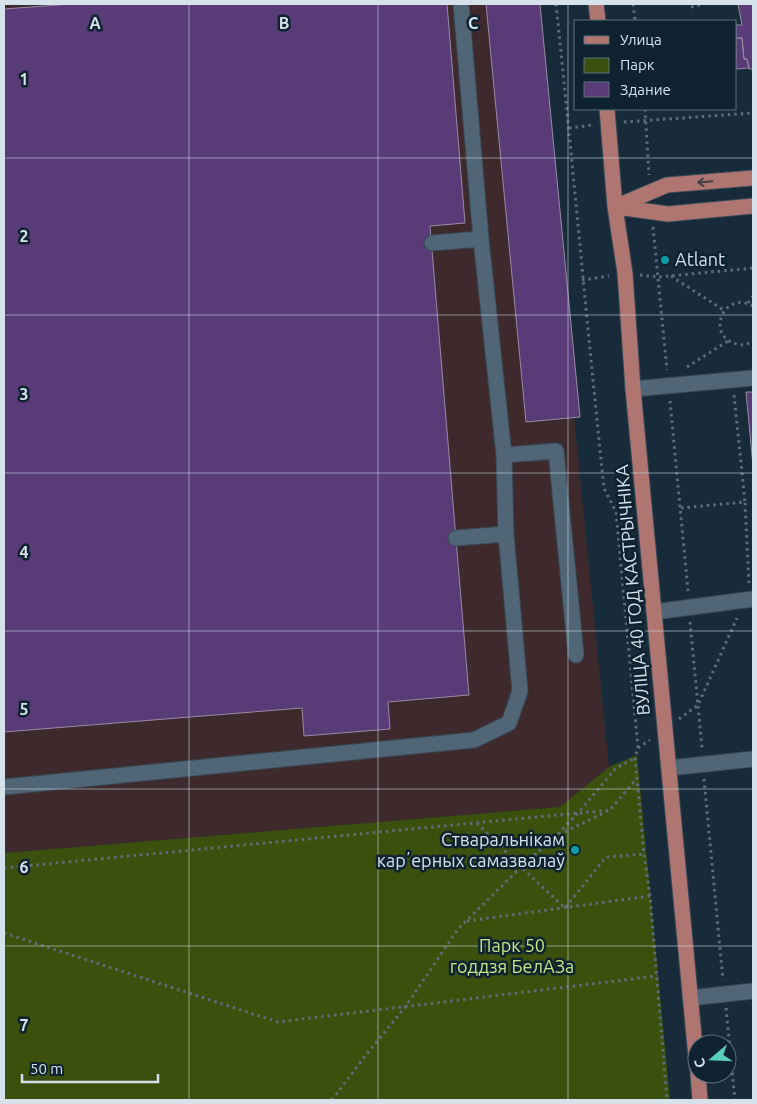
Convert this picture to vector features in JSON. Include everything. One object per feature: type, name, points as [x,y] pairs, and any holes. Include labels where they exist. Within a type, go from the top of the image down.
[{"type":"main road","points":[[596,4],[598,20]]},
{"type":"main road","name":"ВУЛІЦА 40 ГОД КАСТРЫЧНІКА","points":[[608,116],[616,206],[625,273],[633,389],[694,1034]]},
{"type":"main road","points":[[616,206],[667,186],[753,178]]},
{"type":"main road","points":[[616,206],[668,214],[753,206]]},
{"type":"main road","points":[[699,1084],[700,1100]]},
{"type":"street","points":[[4,787],[474,740],[509,723],[520,691],[506,534],[504,455],[481,239],[461,4]]},
{"type":"street","points":[[432,243],[481,239]]},
{"type":"street","points":[[633,389],[668,383],[753,378]]},
{"type":"street","points":[[504,455],[556,451],[576,655]]},
{"type":"street","points":[[456,538],[506,534]]},
{"type":"street","points":[[654,612],[749,600]]},
{"type":"street","points":[[669,768],[753,759]]},
{"type":"street","points":[[690,998],[753,991]]},
{"type":"path","points":[[556,4],[604,488],[616,512],[638,748],[635,758],[650,896],[667,1100]]},
{"type":"path","points":[[633,4],[635,20]]},
{"type":"path","points":[[691,7],[704,4]]},
{"type":"path","points":[[645,110],[646,121]]},
{"type":"path","points":[[569,128],[608,116],[646,121],[753,113]]},
{"type":"path","points":[[582,280],[625,273],[659,277],[753,268]]},
{"type":"path","points":[[671,276],[725,311]]},
{"type":"path","points":[[659,277],[735,1100]]},
{"type":"path","points":[[748,303],[753,296]]},
{"type":"path","points":[[753,306],[740,302],[733,304],[722,314],[720,321],[720,328],[728,341],[743,345],[753,341]]},
{"type":"path","points":[[668,383],[728,341]]},
{"type":"path","points":[[638,748],[698,705],[749,600],[745,502],[733,388]]},
{"type":"path","points":[[681,508],[745,502]]},
{"type":"path","points":[[332,1100],[406,1006],[458,929],[521,867],[556,836],[616,768],[635,758]]},
{"type":"path","points":[[556,836],[610,810],[637,778]]},
{"type":"path","points":[[4,868],[610,810]]},
{"type":"path","points":[[477,823],[564,908]]},
{"type":"path","points":[[564,908],[606,857],[644,854]]},
{"type":"path","points":[[466,922],[650,896]]},
{"type":"path","points":[[4,933],[278,1022],[657,976]]},
{"type":"shaded area","points":[[4,4],[540,4],[580,417],[574,417],[609,767],[561,807],[4,853]]},
{"type":"green space","name":"Парк 50 годдзя БелАЗа","points":[[637,755],[670,1100],[4,1100],[4,853],[560,807],[609,767]]},
{"type":"building","points":[[71,4],[447,4],[465,223],[430,226],[469,695],[388,702],[390,729],[304,736],[302,708],[4,732],[4,9]]},
{"type":"building","points":[[486,4],[540,4],[580,417],[526,422]]},
{"type":"building","points":[[738,4],[753,4],[753,69],[749,69],[747,59],[744,59],[742,38],[737,38],[737,25],[742,25]]},
{"type":"building","points":[[737,38],[742,38],[744,59],[747,59],[749,68],[737,69]]},
{"type":"building","points":[[746,392],[753,392],[753,466]]},
{"type":"place","name":"Atlant","points":[[665,260]]},
{"type":"place","name":"Стваральнікам карʼерных самазвалаў","points":[[575,850]]}]
